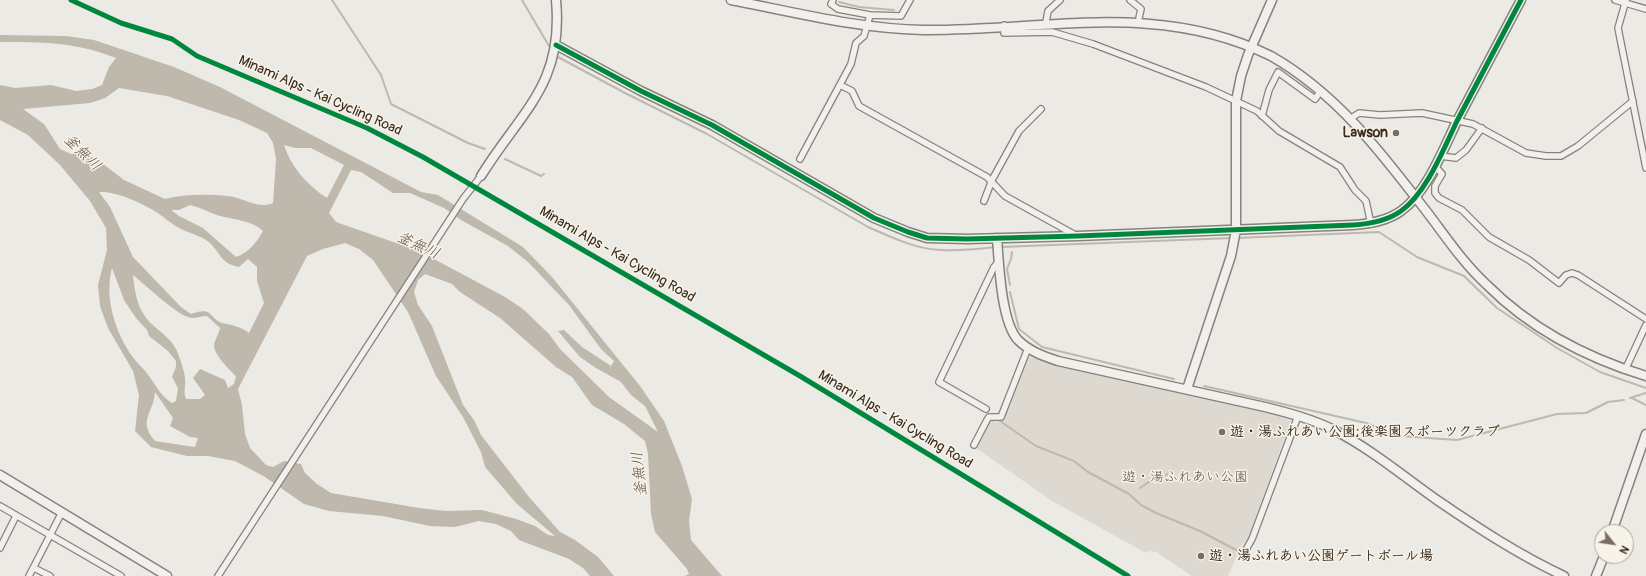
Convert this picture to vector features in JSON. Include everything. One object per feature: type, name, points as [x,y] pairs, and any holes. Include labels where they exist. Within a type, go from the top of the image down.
[{"type":"street","points":[[218,576],[458,206],[534,103],[545,79],[556,45],[558,18],[556,0]]},
{"type":"street","points":[[731,0],[889,28],[943,30],[1122,17],[1139,18],[1200,27],[1252,46],[1295,71],[1321,91],[1350,119],[1466,263],[1487,285],[1513,308],[1562,341],[1586,354],[1625,370],[1646,376]]},
{"type":"street","points":[[833,0],[831,4],[838,9],[870,15],[901,16],[910,0]]},
{"type":"street","points":[[1046,22],[1048,11],[1060,0]]},
{"type":"street","points":[[1130,0],[1141,9],[1139,18]]},
{"type":"street","points":[[1187,389],[1225,278],[1236,230],[1236,101],[1241,76],[1272,0]]},
{"type":"street","points":[[556,45],[641,91],[712,125],[874,218],[927,238],[952,240],[1371,224],[1390,218],[1402,210],[1415,198],[1435,166],[1521,0]]},
{"type":"street","points":[[1615,0],[1646,9]]},
{"type":"street","points":[[1626,2],[1618,28],[1646,168]]},
{"type":"street","points":[[800,160],[851,64],[856,43],[864,36],[870,15]]},
{"type":"street","points":[[1004,25],[1004,33],[1052,32],[1093,44],[1206,87],[1257,111],[1279,131],[1340,167],[1355,190],[1366,201],[1371,224]]},
{"type":"street","points":[[1262,116],[1269,90],[1278,72],[1315,99],[1321,91]]},
{"type":"street","points":[[840,85],[852,91],[859,106],[992,180],[1005,196],[1078,236]]},
{"type":"street","points":[[1350,119],[1359,113],[1380,115],[1422,113],[1457,122],[1473,124],[1526,153],[1546,156],[1562,156],[1578,146],[1633,101]]},
{"type":"street","points":[[984,201],[992,180],[1019,131],[1042,109]]},
{"type":"street","points":[[1440,156],[1456,158],[1466,150],[1482,128]]},
{"type":"street","points":[[1435,166],[1442,174],[1435,186],[1435,193],[1439,198],[1462,210],[1489,237],[1529,260],[1559,283],[1566,275],[1572,273],[1578,275],[1646,319]]},
{"type":"street","points":[[997,238],[1006,314],[1010,329],[1017,339],[1041,356],[1298,416],[1333,430],[1353,441],[1506,546],[1564,576]]},
{"type":"street","points":[[986,409],[939,382],[994,267],[999,261]]},
{"type":"street","points":[[1625,370],[1646,325]]},
{"type":"street","points":[[974,445],[987,420],[989,418],[1001,417],[1028,348]]},
{"type":"street","points":[[1244,553],[1252,539],[1298,416]]},
{"type":"street","points":[[1615,524],[1645,438]]},
{"type":"street","points":[[0,475],[167,576]]},
{"type":"street","points":[[0,506],[121,576]]},
{"type":"street","points":[[29,576],[62,512]]},
{"type":"street","points":[[0,548],[2,540],[16,516]]},
{"type":"street","points":[[1596,576],[1601,564]]},
{"type":"street","points":[[34,568],[50,576]]},
{"type":"green space","name":"遊・湯ふれあい公園","points":[[1029,357],[1264,411],[1291,420],[1248,538],[1241,546],[1228,576],[1192,576],[1156,552],[1148,551],[1146,553],[1052,501],[976,448],[990,420],[997,422]]},
{"type":"shaded area","points":[[0,35],[66,36],[94,40],[174,67],[220,87],[421,192],[438,195],[523,247],[552,277],[640,386],[664,421],[682,466],[692,499],[689,521],[691,540],[722,576],[685,576],[689,574],[687,569],[655,532],[651,514],[648,454],[645,441],[624,424],[592,405],[572,377],[556,367],[500,318],[460,292],[452,284],[425,274],[418,280],[414,292],[418,305],[432,326],[463,405],[474,420],[481,435],[529,497],[560,532],[575,540],[598,557],[614,576],[590,576],[583,568],[569,559],[519,540],[511,531],[496,524],[479,521],[455,527],[430,526],[383,516],[329,511],[304,504],[265,477],[235,461],[208,456],[187,456],[151,447],[135,431],[139,395],[133,371],[108,328],[100,306],[98,285],[107,250],[106,228],[90,201],[60,165],[28,135],[0,120],[0,85],[15,88],[51,85],[76,91],[92,89],[102,85],[109,67],[116,58],[87,49],[59,44],[0,42]],"holes":[[[119,88],[167,96],[239,120],[267,133],[273,143],[276,159],[273,203],[262,205],[233,197],[212,195],[188,195],[165,199],[124,180],[98,160],[83,153],[71,154],[60,149],[44,124],[23,109],[90,103],[105,98]],[[284,145],[295,148],[311,148],[344,165],[327,198],[306,181],[291,161]],[[351,170],[361,172],[393,193],[410,193],[444,208],[461,220],[508,246],[528,262],[569,305],[601,349],[614,361],[611,366],[582,347],[564,330],[558,331],[580,357],[621,382],[631,395],[645,406],[658,432],[609,397],[560,349],[549,334],[523,309],[505,297],[419,251],[336,222],[329,213]],[[99,192],[120,195],[157,212],[177,227],[208,241],[225,261],[233,265],[239,267],[248,259],[257,267],[257,281],[264,303],[249,333],[233,325],[222,323],[204,311],[191,314],[181,307],[133,257],[110,207]],[[190,205],[220,216],[248,222],[263,231],[252,247],[236,257],[203,228],[179,216],[171,210],[179,210]],[[345,243],[359,249],[373,260],[408,312],[436,376],[463,417],[481,452],[485,467],[517,504],[555,536],[548,535],[535,526],[516,519],[482,510],[446,511],[419,508],[331,493],[317,484],[305,473],[301,464],[284,461],[273,467],[266,465],[250,448],[245,434],[242,405],[238,389],[307,256],[323,249]],[[112,268],[124,300],[136,318],[147,330],[149,336],[168,351],[176,361],[176,367],[172,377],[178,388],[176,401],[172,403],[164,397],[126,347],[116,325],[110,302],[109,291]],[[133,275],[162,300],[179,312],[192,318],[207,316],[220,328],[214,346],[223,362],[236,376],[234,384],[228,388],[225,380],[200,369],[193,378],[205,395],[200,399],[186,399],[182,364],[177,351],[170,341],[149,322],[141,310],[135,290]],[[155,392],[173,418],[170,426],[190,437],[198,438],[195,447],[155,441],[147,427],[148,416]]]},
{"type":"waterway","points":[[332,0],[381,75],[391,104],[468,143],[485,149]]},
{"type":"waterway","points":[[522,0],[549,46]]},
{"type":"waterway","points":[[839,2],[859,7],[894,10]]},
{"type":"waterway","points":[[558,57],[625,93],[707,134],[868,227],[885,235],[903,242],[931,249],[962,250],[996,247]]},
{"type":"waterway","points":[[505,159],[541,176],[544,174]]},
{"type":"waterway","points":[[1236,238],[1379,232],[1417,257],[1464,276],[1497,308],[1557,348],[1600,372],[1646,388]]},
{"type":"waterway","points":[[1001,247],[1232,238]]},
{"type":"waterway","points":[[1010,285],[1007,269],[1012,252]]},
{"type":"waterway","points":[[1010,292],[1019,329],[1042,347],[1174,379]]},
{"type":"waterway","points":[[1204,386],[1366,423],[1380,429]]},
{"type":"waterway","points":[[1630,398],[1646,393]]},
{"type":"waterway","points":[[1632,398],[1646,405]]},
{"type":"waterway","points":[[1388,431],[1400,436],[1457,440],[1557,414],[1586,413],[1608,402],[1624,400]]},
{"type":"waterway","points":[[1000,421],[1036,446],[1074,461],[1088,472],[1129,494],[1141,505],[1156,513],[1200,531],[1240,552]]},
{"type":"waterway","points":[[1140,488],[1149,482],[1160,480],[1167,474]]},
{"type":"cycle path","name":"Minami Alps - Kai Cycling Road","points":[[71,0],[121,23],[172,39],[197,56],[367,128],[423,157],[800,376],[1128,576]]},
{"type":"cycle path","points":[[556,45],[641,91],[712,125],[874,218],[927,238],[967,239],[1078,236],[1353,225],[1384,220],[1401,211],[1418,194],[1434,170],[1457,121],[1521,0]]},
{"type":"place","name":"Lawson","points":[[1396,133]]},
{"type":"place","name":"遊・湯ふれあい公園;後楽園スポーツクラブ","points":[[1222,432]]},
{"type":"place","name":"遊・湯ふれあい公園ゲートボール場","points":[[1201,556]]},
{"type":"water label","name":"釜無川","points":[[82,153]]},
{"type":"water label","name":"釜無川","points":[[418,246]]},
{"type":"water label","name":"釜無川","points":[[640,474]]}]
